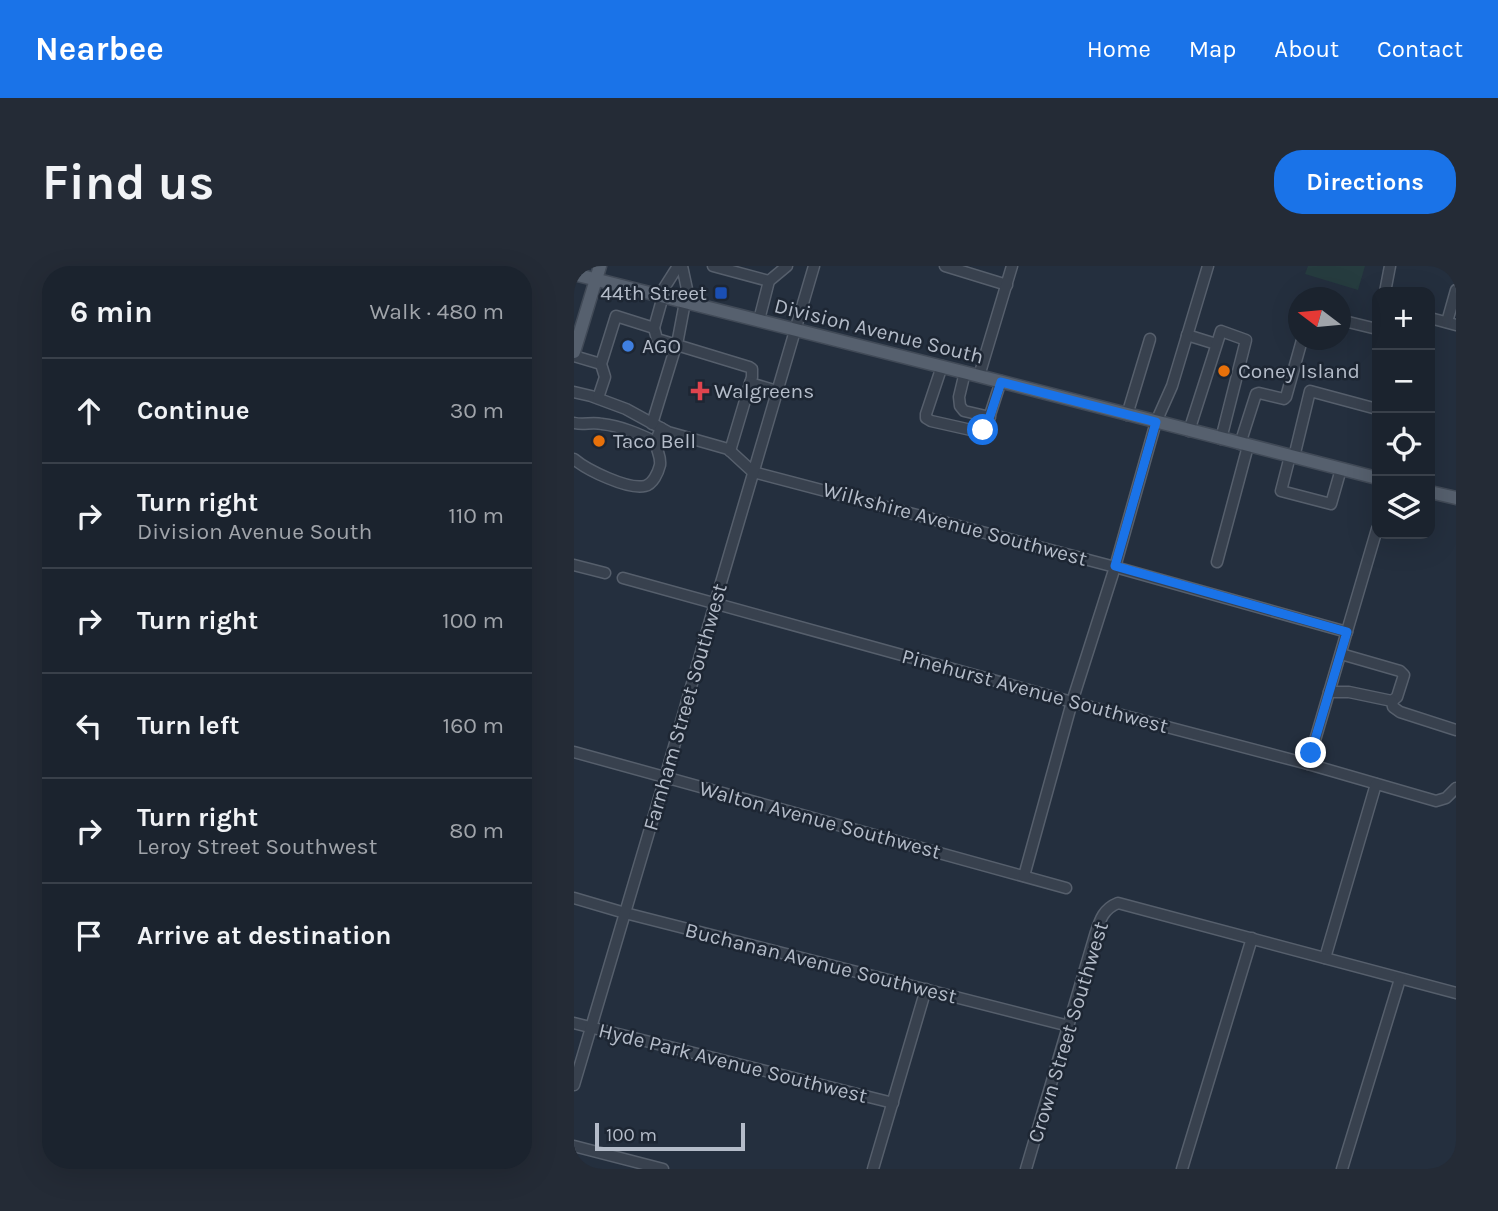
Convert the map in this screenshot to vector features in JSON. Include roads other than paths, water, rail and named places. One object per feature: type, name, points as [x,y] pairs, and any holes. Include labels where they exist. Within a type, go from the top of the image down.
[{"type":"main road","points":[[574,354],[600,266]]},
{"type":"main road","name":"Division Avenue South","points":[[576,275],[1372,477]]},
{"type":"main road","points":[[1435,493],[1456,498]]},
{"type":"street","points":[[680,266],[661,296],[654,328],[657,339],[752,369],[730,451]]},
{"type":"street","points":[[577,461],[612,480],[634,486],[646,486],[654,479],[661,456],[656,442],[657,426],[688,302],[680,266]]},
{"type":"street","points":[[713,266],[769,281]]},
{"type":"street","points":[[759,320],[769,281],[787,266]]},
{"type":"street","name":"Farnham Street Southwest","points":[[574,1085],[814,266]]},
{"type":"street","points":[[945,266],[1007,285]]},
{"type":"street","points":[[979,376],[1012,266]]},
{"type":"street","points":[[1024,876],[1072,702],[1115,566],[1156,422],[1172,386],[1208,266]]},
{"type":"street","points":[[1385,287],[1390,266]]},
{"type":"street","points":[[1451,324],[1456,290]]},
{"type":"street","points":[[598,398],[605,377],[601,364],[616,316],[654,328]]},
{"type":"street","points":[[1351,323],[1372,328]]},
{"type":"street","points":[[1189,431],[1221,331],[1246,340],[1221,439]]},
{"type":"street","points":[[1187,335],[1216,344]]},
{"type":"street","points":[[1127,415],[1150,339]]},
{"type":"street","points":[[1284,399],[1299,350]]},
{"type":"street","points":[[574,354],[601,364]]},
{"type":"street","points":[[942,366],[929,403],[926,418],[931,421],[980,432],[990,416],[1001,382]]},
{"type":"street","points":[[965,372],[960,406],[964,411],[990,416]]},
{"type":"street","points":[[750,383],[777,391]]},
{"type":"street","points":[[1341,469],[1331,504],[1281,491],[1310,391],[1372,408]]},
{"type":"street","name":"Wilkshire Avenue Southwest","points":[[574,392],[626,409],[668,432],[730,451],[753,472],[1115,566],[1347,632]]},
{"type":"street","points":[[1217,562],[1256,394],[1307,405]]},
{"type":"street","points":[[574,423],[606,424],[635,432],[656,442]]},
{"type":"street","points":[[1308,764],[1374,539]]},
{"type":"street","points":[[574,565],[605,573]]},
{"type":"street","name":"Pinehurst Avenue Southwest","points":[[623,578],[1436,801],[1446,798],[1456,788]]},
{"type":"street","points":[[1340,654],[1401,671],[1404,675],[1397,697],[1392,701]]},
{"type":"street","points":[[1329,692],[1349,692],[1392,701]]},
{"type":"street","points":[[1392,701],[1393,707],[1400,712],[1456,730]]},
{"type":"street","name":"Walton Avenue Southwest","points":[[574,752],[1066,888]]},
{"type":"street","points":[[1325,958],[1376,784]]},
{"type":"street","name":"Buchanan Avenue Southwest","points":[[574,898],[1069,1026]]},
{"type":"street","name":"Crown Street Southwest","points":[[1026,1169],[1100,921],[1107,909],[1118,902],[1252,938]]},
{"type":"street","points":[[1182,1169],[1252,938],[1456,993]]},
{"type":"street","points":[[1342,1169],[1399,979]]},
{"type":"street","points":[[873,1169],[926,989]]},
{"type":"street","name":"Hyde Park Avenue Southwest","points":[[574,1023],[893,1103]]},
{"type":"street","points":[[574,1146],[663,1169]]},
{"type":"place","name":"44th Street","points":[[721,293]]},
{"type":"place","name":"AGO","points":[[628,346]]},
{"type":"place","name":"Coney Island","points":[[1224,371]]},
{"type":"place","name":"Walgreens","points":[[700,391]]},
{"type":"place","name":"Taco Bell","points":[[599,441]]}]
